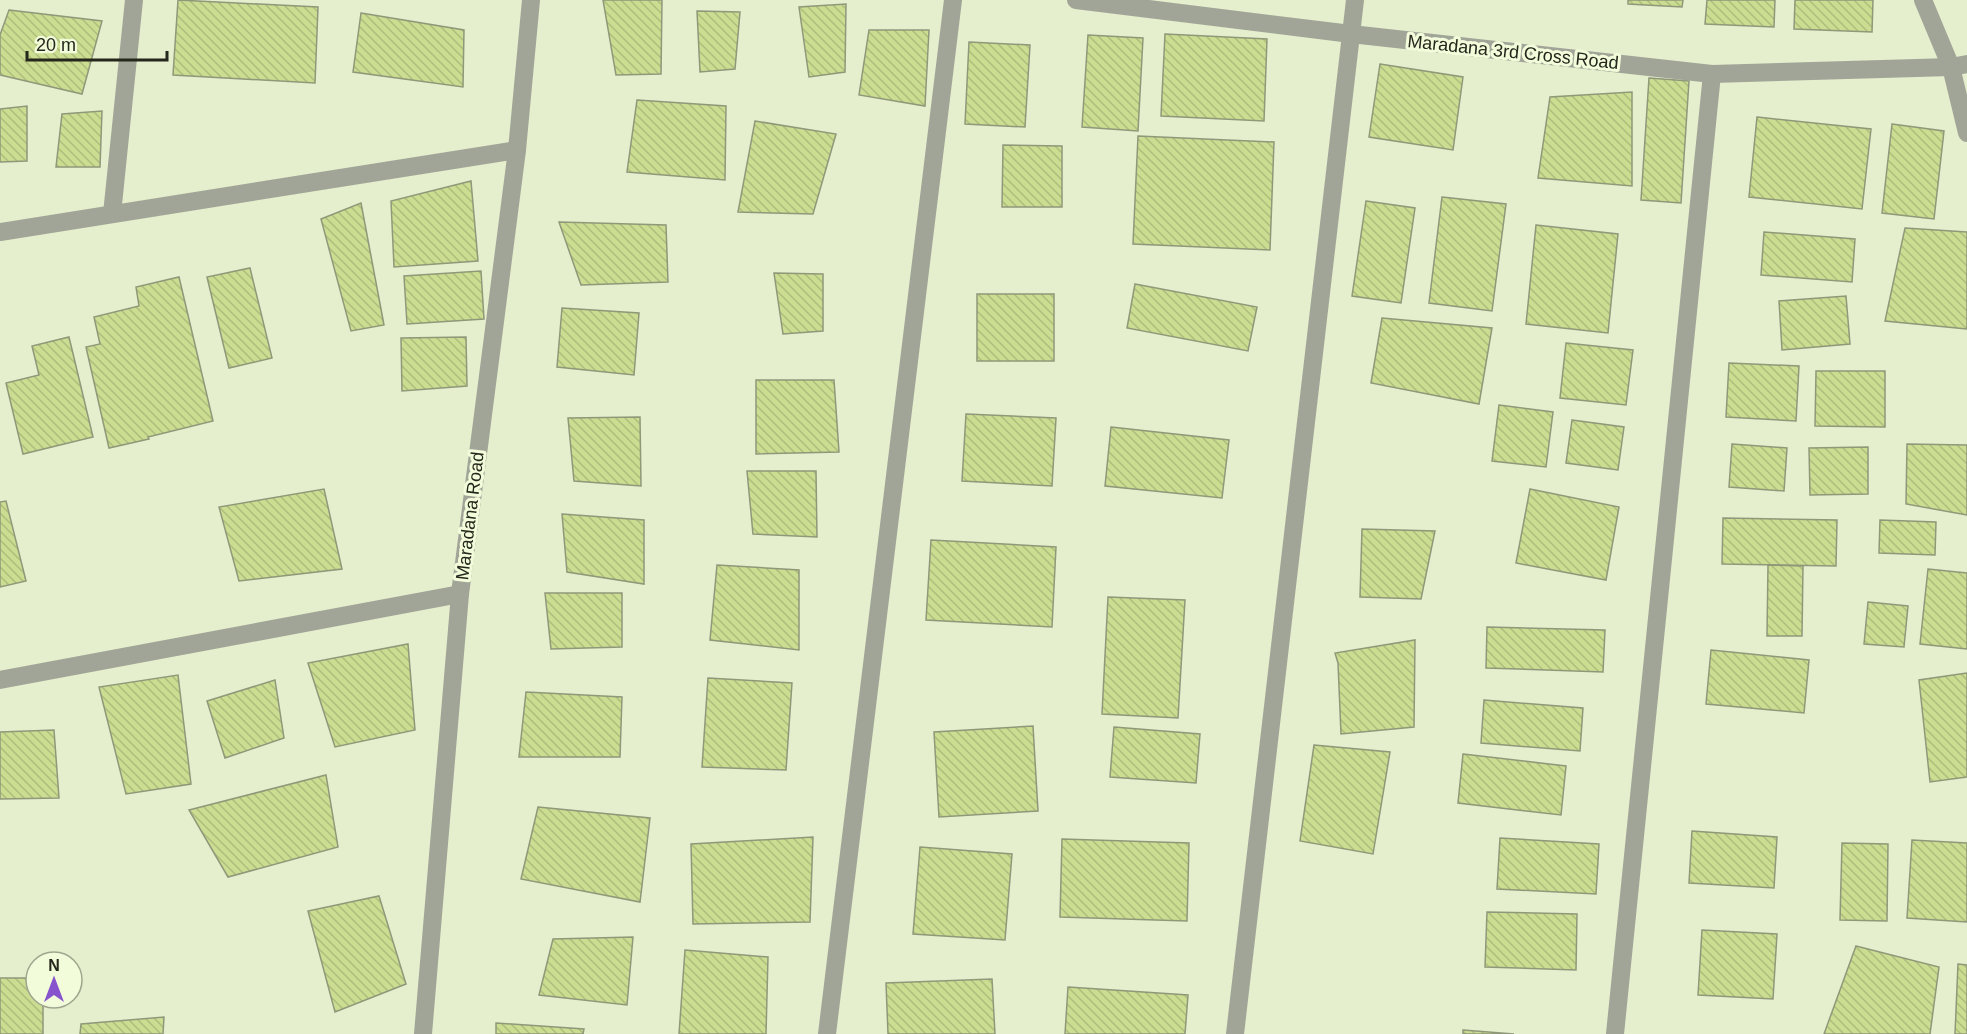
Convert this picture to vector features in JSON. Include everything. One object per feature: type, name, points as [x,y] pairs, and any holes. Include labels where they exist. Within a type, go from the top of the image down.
[{"type":"street","points":[[112,214],[134,0]]},
{"type":"street","name":"Maradana Road","points":[[423,1034],[460,594],[518,150],[531,0]]},
{"type":"street","points":[[827,1034],[953,0]]},
{"type":"street","name":"Maradana 3rd Cross Road","points":[[1076,0],[1351,34],[1712,74],[1959,66]]},
{"type":"street","points":[[1235,1034],[1355,0]]},
{"type":"street","points":[[1923,0],[1959,66],[1967,133]]},
{"type":"street","points":[[1615,1034],[1712,74]]},
{"type":"street","points":[[0,232],[518,150]]},
{"type":"street","points":[[0,680],[460,594]]},
{"type":"building","points":[[178,0],[318,7],[315,83],[173,75]]},
{"type":"building","points":[[603,0],[662,0],[661,74],[616,75]]},
{"type":"building","points":[[1628,0],[1683,0],[1682,7],[1628,4]]},
{"type":"building","points":[[1707,0],[1775,0],[1774,27],[1705,24]]},
{"type":"building","points":[[1795,0],[1873,0],[1872,32],[1794,29]]},
{"type":"building","points":[[846,4],[845,72],[809,77],[799,7]]},
{"type":"building","points":[[9,10],[102,21],[82,94],[0,75],[0,35]]},
{"type":"building","points":[[697,11],[740,12],[735,69],[700,72]]},
{"type":"building","points":[[361,13],[464,30],[463,87],[353,72]]},
{"type":"building","points":[[869,30],[929,30],[925,106],[859,95]]},
{"type":"building","points":[[1165,34],[1267,39],[1264,121],[1161,116]]},
{"type":"building","points":[[1088,35],[1143,38],[1138,131],[1082,127]]},
{"type":"building","points":[[969,42],[1030,45],[1025,127],[965,124]]},
{"type":"building","points":[[1380,64],[1463,77],[1453,150],[1369,137]]},
{"type":"building","points":[[1649,78],[1689,81],[1681,203],[1641,200]]},
{"type":"building","points":[[1632,92],[1632,186],[1538,178],[1550,97]]},
{"type":"building","points":[[637,100],[726,106],[725,180],[627,172]]},
{"type":"building","points":[[27,106],[27,161],[0,162],[0,109]]},
{"type":"building","points":[[102,111],[100,167],[56,167],[62,114]]},
{"type":"building","points":[[1757,117],[1871,129],[1862,209],[1749,197]]},
{"type":"building","points":[[755,121],[836,134],[813,214],[738,212]]},
{"type":"building","points":[[1892,124],[1944,131],[1934,219],[1882,213]]},
{"type":"building","points":[[1138,136],[1274,142],[1270,250],[1133,244]]},
{"type":"building","points":[[1003,145],[1062,146],[1062,207],[1002,207]]},
{"type":"building","points":[[471,181],[478,261],[394,267],[391,201]]},
{"type":"building","points":[[1442,197],[1506,204],[1492,311],[1429,303]]},
{"type":"building","points":[[1366,201],[1415,208],[1401,303],[1352,296]]},
{"type":"building","points":[[361,203],[384,325],[351,331],[321,219]]},
{"type":"building","points":[[559,222],[666,225],[668,282],[581,285]]},
{"type":"building","points":[[1536,225],[1618,234],[1608,333],[1526,324]]},
{"type":"building","points":[[1905,228],[1967,232],[1967,329],[1885,321]]},
{"type":"building","points":[[1764,232],[1855,239],[1852,282],[1761,275]]},
{"type":"building","points":[[250,268],[272,358],[229,368],[207,277]]},
{"type":"building","points":[[481,271],[484,319],[407,324],[404,276]]},
{"type":"building","points":[[774,273],[823,274],[823,331],[783,334]]},
{"type":"building","points":[[179,277],[213,421],[109,448],[86,347],[100,344],[94,317],[139,306],[136,287]]},
{"type":"building","points":[[1135,284],[1257,307],[1248,351],[1127,328]]},
{"type":"building","points":[[977,294],[1054,294],[1054,361],[977,361]]},
{"type":"building","points":[[1846,296],[1850,344],[1782,350],[1779,301]]},
{"type":"building","points":[[562,308],[639,313],[634,375],[557,367]]},
{"type":"building","points":[[1382,318],[1492,328],[1479,404],[1371,383]]},
{"type":"building","points":[[69,337],[93,437],[23,454],[6,383],[39,375],[32,346]]},
{"type":"building","points":[[466,337],[467,386],[402,391],[401,338]]},
{"type":"building","points":[[1566,343],[1633,350],[1626,405],[1560,398]]},
{"type":"building","points":[[1729,363],[1799,366],[1796,421],[1726,417]]},
{"type":"building","points":[[1816,371],[1885,371],[1885,427],[1815,426]]},
{"type":"building","points":[[756,380],[834,380],[839,452],[756,454]]},
{"type":"building","points":[[1499,405],[1553,412],[1546,467],[1492,461]]},
{"type":"building","points":[[966,414],[1056,418],[1052,486],[962,481]]},
{"type":"building","points":[[640,417],[641,486],[574,481],[568,418]]},
{"type":"building","points":[[1572,420],[1624,427],[1618,470],[1566,463]]},
{"type":"building","points":[[1111,427],[1229,440],[1222,498],[1105,486]]},
{"type":"building","points":[[1732,444],[1787,448],[1784,491],[1729,487]]},
{"type":"building","points":[[1907,444],[1967,445],[1967,515],[1906,504]]},
{"type":"building","points":[[1868,447],[1868,494],[1810,495],[1809,448]]},
{"type":"building","points":[[747,471],[816,471],[817,537],[753,534]]},
{"type":"building","points":[[324,489],[342,569],[239,581],[219,507]]},
{"type":"building","points":[[1530,489],[1619,507],[1606,580],[1516,563]]},
{"type":"building","points":[[6,501],[26,581],[0,587],[0,502]]},
{"type":"building","points":[[562,514],[644,520],[644,584],[567,572]]},
{"type":"building","points":[[1723,518],[1837,520],[1836,566],[1722,564]]},
{"type":"building","points":[[1880,520],[1936,522],[1935,555],[1879,553]]},
{"type":"building","points":[[1362,529],[1435,531],[1421,599],[1360,597]]},
{"type":"building","points":[[931,540],[1056,547],[1052,627],[926,620]]},
{"type":"building","points":[[717,565],[799,570],[799,650],[710,640]]},
{"type":"building","points":[[1768,565],[1803,566],[1802,636],[1767,636]]},
{"type":"building","points":[[1928,569],[1967,573],[1967,649],[1920,644]]},
{"type":"building","points":[[545,593],[622,593],[622,647],[551,649]]},
{"type":"building","points":[[1108,597],[1185,600],[1178,718],[1102,714]]},
{"type":"building","points":[[1868,602],[1908,606],[1904,647],[1864,644]]},
{"type":"building","points":[[1487,627],[1605,630],[1603,672],[1486,668]]},
{"type":"building","points":[[1415,640],[1414,727],[1341,734],[1338,663],[1335,653]]},
{"type":"building","points":[[408,644],[415,730],[335,747],[308,663]]},
{"type":"building","points":[[1711,650],[1809,660],[1804,713],[1706,704]]},
{"type":"building","points":[[1967,673],[1967,777],[1930,782],[1919,680]]},
{"type":"building","points":[[178,675],[191,784],[126,794],[99,687]]},
{"type":"building","points":[[708,678],[792,683],[786,770],[702,767]]},
{"type":"building","points":[[275,680],[284,738],[225,758],[207,701]]},
{"type":"building","points":[[526,692],[622,697],[620,757],[519,757]]},
{"type":"building","points":[[1484,700],[1583,708],[1580,751],[1481,743]]},
{"type":"building","points":[[1033,726],[1038,811],[939,817],[934,732]]},
{"type":"building","points":[[1114,727],[1200,734],[1196,783],[1110,777]]},
{"type":"building","points":[[54,730],[59,798],[0,799],[0,732]]},
{"type":"building","points":[[1314,745],[1390,752],[1373,854],[1300,841]]},
{"type":"building","points":[[1463,754],[1566,766],[1561,815],[1458,803]]},
{"type":"building","points":[[326,775],[338,847],[228,877],[189,810]]},
{"type":"building","points":[[538,807],[650,818],[640,902],[521,879]]},
{"type":"building","points":[[1692,831],[1777,837],[1774,888],[1689,883]]},
{"type":"building","points":[[813,837],[810,922],[693,924],[691,844]]},
{"type":"building","points":[[1500,838],[1599,844],[1596,894],[1497,889]]},
{"type":"building","points":[[1062,839],[1189,843],[1187,921],[1060,917]]},
{"type":"building","points":[[1912,840],[1967,843],[1967,922],[1907,918]]},
{"type":"building","points":[[1842,843],[1888,844],[1887,921],[1840,920]]},
{"type":"building","points":[[920,847],[1012,854],[1005,940],[913,934]]},
{"type":"building","points":[[379,896],[406,984],[335,1012],[308,911]]},
{"type":"building","points":[[1487,912],[1577,914],[1576,970],[1485,967]]},
{"type":"building","points":[[1702,930],[1777,934],[1773,999],[1698,995]]},
{"type":"building","points":[[633,937],[627,1005],[539,995],[553,939]]},
{"type":"building","points":[[1856,946],[1939,967],[1930,1034],[1824,1034]]},
{"type":"building","points":[[685,950],[768,957],[766,1034],[679,1034]]},
{"type":"building","points":[[1958,964],[1967,965],[1967,1034],[1955,1034]]},
{"type":"building","points":[[0,978],[24,978],[24,1010],[43,1010],[43,1034],[0,1034]]},
{"type":"building","points":[[992,979],[995,1034],[888,1034],[886,983]]},
{"type":"building","points":[[1068,987],[1188,995],[1185,1034],[1065,1034]]},
{"type":"building","points":[[164,1017],[163,1034],[80,1034],[81,1024]]},
{"type":"building","points":[[496,1023],[584,1029],[583,1034],[496,1034]]},
{"type":"building","points":[[1463,1030],[1514,1034],[1463,1034]]}]
